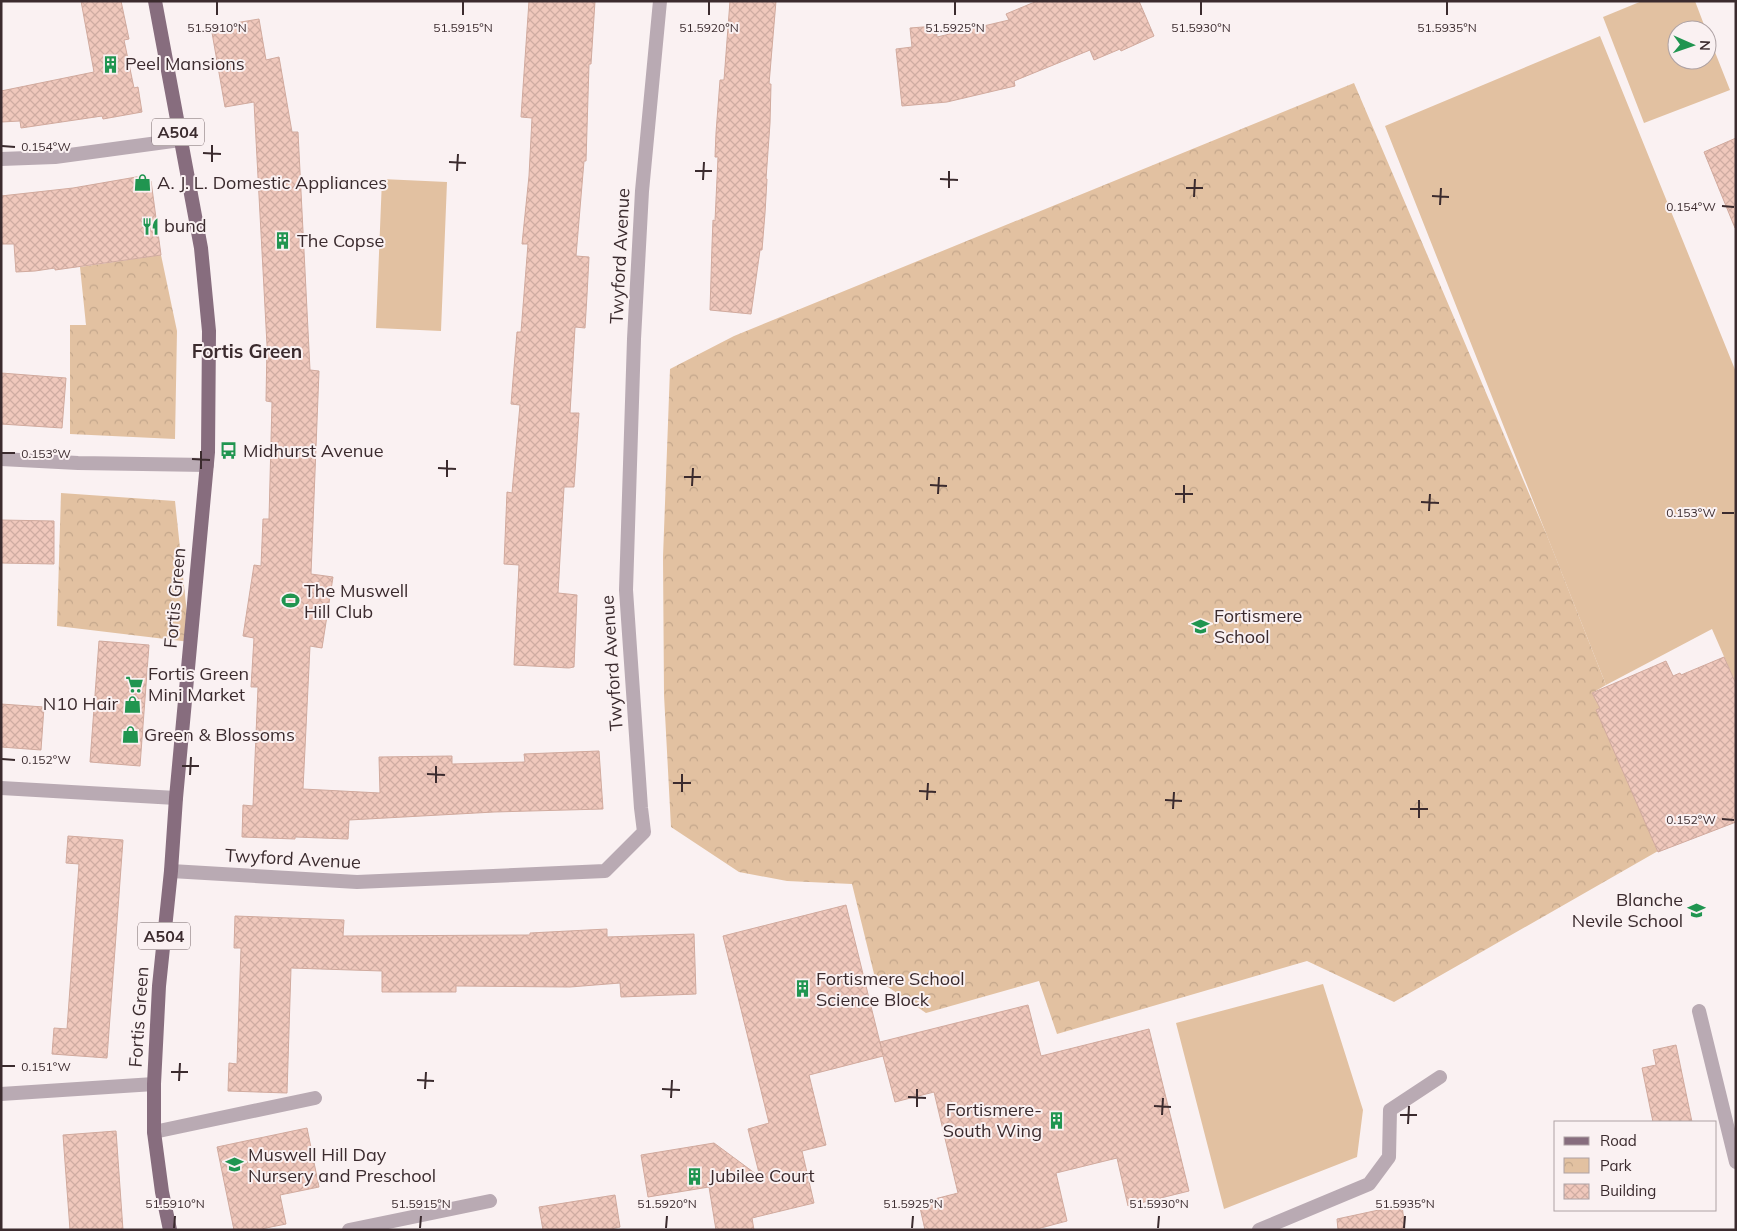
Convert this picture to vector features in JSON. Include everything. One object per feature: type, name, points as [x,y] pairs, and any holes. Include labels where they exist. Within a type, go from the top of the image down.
[{"type":"main road","name":"Fortis Green","points":[[154,1],[204,273],[208,331],[207,465],[159,986],[154,1084],[154,1132],[162,1192],[170,1230]]},
{"type":"street","name":"Twyford Avenue","points":[[170,871],[357,882],[605,871],[644,832],[626,590],[634,339],[642,191],[660,1]]},
{"type":"street","points":[[1,159],[55,157],[180,140]]},
{"type":"street","points":[[1,459],[78,463],[207,465]]},
{"type":"street","points":[[1,788],[176,798]]},
{"type":"street","points":[[1699,1011],[1736,1162]]},
{"type":"street","points":[[1259,1230],[1369,1184],[1389,1158],[1390,1110],[1440,1077]]},
{"type":"street","points":[[1,1094],[154,1084]]},
{"type":"street","points":[[154,1132],[315,1098]]},
{"type":"street","points":[[349,1230],[490,1200]]},
{"type":"green space","points":[[1642,1],[1695,1],[1702,20],[1667,20],[1667,70],[1717,70],[1717,57],[1730,90],[1644,123],[1603,17]]},
{"type":"green space","points":[[1600,36],[1736,372],[1736,684],[1712,629],[1606,685],[1385,126]]},
{"type":"green space","name":"Fortismere School","points":[[1354,83],[1548,538],[1606,685],[1592,693],[1600,708],[1658,851],[1394,1002],[1307,961],[1057,1034],[1039,981],[926,1013],[875,978],[852,884],[787,881],[739,872],[671,827],[664,695],[663,557],[670,369],[734,336]]},
{"type":"green space","points":[[382,179],[447,182],[441,331],[376,328]]},
{"type":"green space","points":[[161,255],[177,331],[175,439],[70,434],[70,325],[86,325],[80,267]]},
{"type":"green space","points":[[61,493],[175,501],[190,642],[57,626]]},
{"type":"green space","points":[[1323,984],[1363,1110],[1357,1157],[1224,1209],[1176,1023]]},
{"type":"building","points":[[81,1],[121,1],[129,39],[124,40],[134,88],[138,87],[142,112],[103,119],[102,116],[21,128],[20,121],[1,122],[1,91],[94,72]]},
{"type":"building","points":[[529,1],[595,1],[591,64],[589,64],[586,161],[584,161],[576,256],[589,257],[585,328],[575,327],[570,413],[579,413],[574,487],[564,487],[558,593],[577,595],[574,667],[569,668],[514,665],[519,565],[504,564],[507,492],[512,493],[520,405],[511,404],[517,332],[521,332],[528,244],[522,244],[529,176],[532,118],[521,117]]},
{"type":"building","points":[[730,1],[776,1],[769,84],[771,84],[770,123],[765,213],[762,250],[760,250],[751,314],[710,310],[713,220],[715,221],[718,157],[715,157],[716,133],[720,80],[724,80]]},
{"type":"building","points":[[1037,1],[1139,1],[1154,36],[1121,51],[1120,49],[1094,60],[1090,50],[1014,81],[1015,86],[947,102],[902,106],[896,49],[912,47],[910,28],[936,26],[937,37],[1009,20],[1006,14]]},
{"type":"building","points":[[259,19],[266,60],[279,57],[292,132],[298,132],[310,370],[319,371],[311,574],[333,577],[322,648],[310,646],[303,789],[380,793],[379,757],[452,756],[452,764],[525,762],[524,754],[599,751],[603,809],[494,812],[349,820],[348,839],[242,837],[243,805],[253,806],[258,687],[251,687],[254,638],[243,636],[254,565],[261,566],[263,519],[269,519],[272,402],[266,401],[267,345],[254,102],[225,107],[211,27]]},
{"type":"building","points":[[1736,138],[1736,228],[1735,228],[1704,152]]},
{"type":"building","points":[[142,176],[151,181],[161,255],[55,270],[55,268],[16,272],[14,244],[1,244],[1,196],[73,188]]},
{"type":"building","points":[[1,373],[66,378],[62,428],[1,424]]},
{"type":"building","points":[[1,520],[54,521],[54,564],[1,563]]},
{"type":"building","points":[[99,641],[149,645],[140,766],[90,762]]},
{"type":"building","points":[[1724,657],[1736,684],[1736,822],[1658,852],[1596,710],[1600,708],[1592,693],[1666,661],[1673,676],[1680,673],[1681,675]]},
{"type":"building","points":[[1,704],[44,707],[41,750],[1,747]]},
{"type":"building","points":[[68,836],[123,840],[107,1058],[52,1054],[54,1028],[67,1029],[79,864],[66,863]]},
{"type":"building","points":[[846,905],[883,1055],[880,1042],[1028,1005],[1041,1056],[1149,1029],[1189,1191],[1128,1206],[1117,1158],[1056,1173],[1067,1221],[1033,1230],[925,1230],[919,1203],[958,1193],[934,1092],[895,1102],[883,1056],[809,1075],[826,1145],[802,1151],[814,1203],[752,1218],[754,1230],[716,1230],[709,1187],[648,1197],[641,1155],[714,1143],[760,1177],[748,1129],[769,1123],[723,936]]},
{"type":"building","points":[[235,916],[344,920],[343,936],[530,935],[530,933],[607,929],[607,937],[694,934],[696,994],[621,997],[620,983],[570,987],[456,986],[456,992],[382,992],[382,971],[291,968],[287,1093],[228,1091],[229,1063],[237,1064],[241,948],[234,948]]},
{"type":"building","points":[[1676,1045],[1692,1121],[1653,1121],[1642,1068],[1656,1065],[1653,1050]]},
{"type":"building","points":[[307,1128],[319,1187],[280,1195],[286,1224],[256,1230],[234,1230],[217,1147]]},
{"type":"building","points":[[116,1131],[123,1230],[70,1230],[63,1135]]},
{"type":"building","points":[[615,1195],[620,1227],[606,1230],[543,1230],[539,1207]]},
{"type":"building","points":[[1402,1205],[1405,1230],[1338,1230],[1337,1219]]},
{"type":"place","name":"Peel Mansions","points":[[111,64]]},
{"type":"place","name":"A. J. L. Domestic Appliances","points":[[143,183]]},
{"type":"place","name":"bund","points":[[150,226]]},
{"type":"place","name":"The Copse","points":[[283,241]]},
{"type":"place","name":"Midhurst Avenue","points":[[229,451]]},
{"type":"place","name":"The Muswell Hill Club","points":[[290,601]]},
{"type":"place","name":"Fortismere School","points":[[1200,626]]},
{"type":"place","name":"Fortis Green Mini Market","points":[[134,684]]},
{"type":"place","name":"N10 Hair","points":[[132,704]]},
{"type":"place","name":"Green & Blossoms","points":[[130,735]]},
{"type":"place","name":"Blanche Nevile School","points":[[1697,910]]},
{"type":"place","name":"Fortismere School Science Block","points":[[802,989]]},
{"type":"place","name":"Fortismere- South Wing","points":[[1056,1120]]},
{"type":"place","name":"Muswell Hill Day Nursery and Preschool","points":[[234,1165]]},
{"type":"place","name":"Jubilee Court","points":[[695,1176]]},
{"type":"district","name":"Fortis Green","points":[[247,351]]}]
